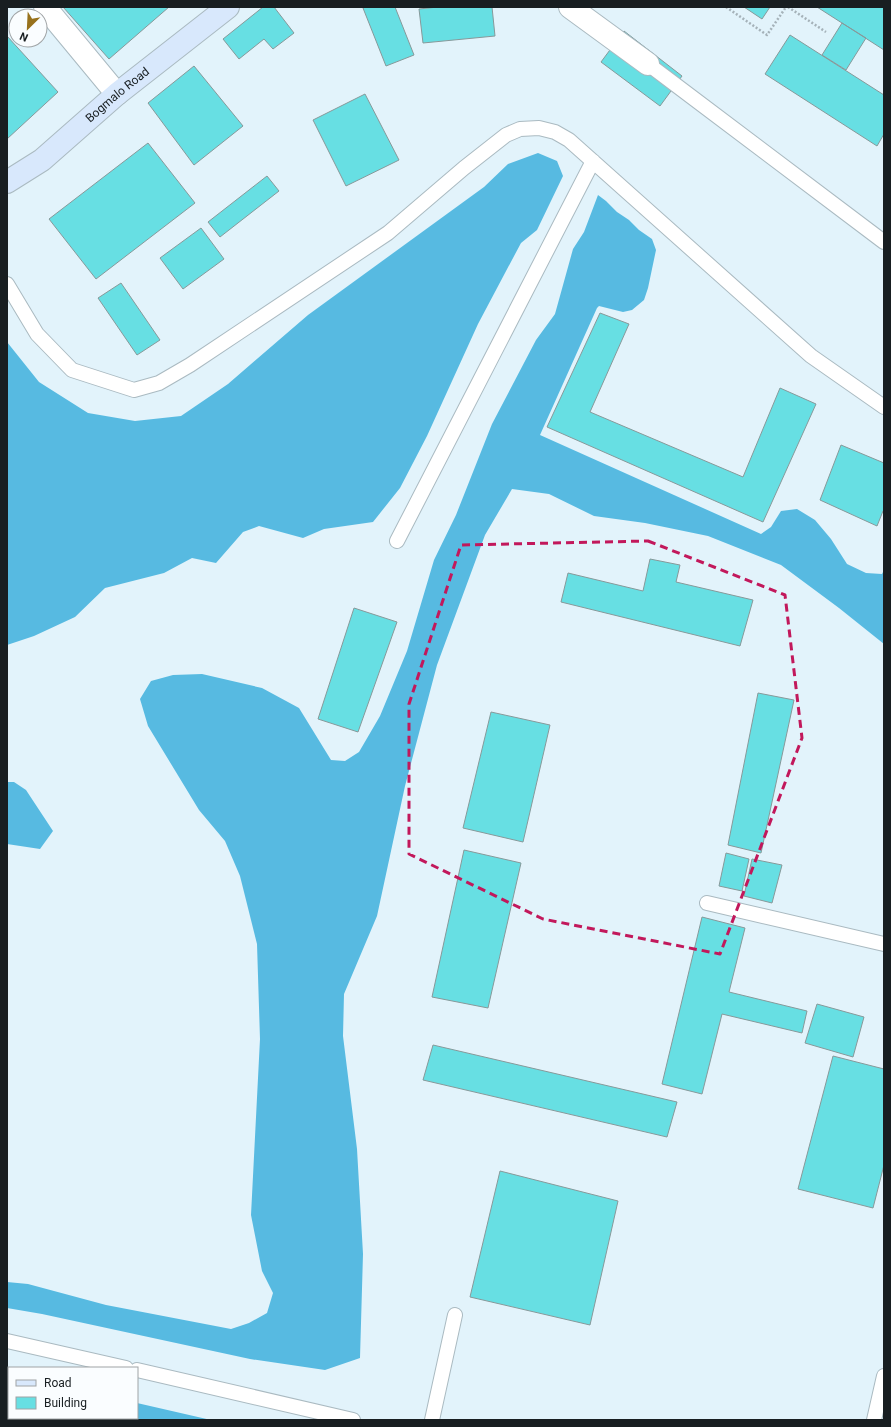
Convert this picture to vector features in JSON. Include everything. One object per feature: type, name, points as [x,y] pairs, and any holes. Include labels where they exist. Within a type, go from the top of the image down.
[{"type":"street","points":[[45,7],[117,94]]},
{"type":"street","name":"Bogmalo Road","points":[[7,182],[42,160],[117,94],[228,7]]},
{"type":"street","points":[[570,7],[648,64]]},
{"type":"lane","points":[[648,64],[884,242]]},
{"type":"lane","points":[[7,284],[37,334],[72,370],[134,390],[160,383],[190,365],[388,232],[506,135],[520,129],[539,128],[555,132],[569,140],[811,356],[884,408]]},
{"type":"lane","points":[[397,541],[593,161]]},
{"type":"lane","points":[[707,903],[884,944]]},
{"type":"lane","points":[[432,1420],[456,1315]]},
{"type":"lane","points":[[7,1341],[122,1367]]},
{"type":"lane","points":[[138,1370],[353,1420]]},
{"type":"lane","points":[[874,1420],[884,1376]]},
{"type":"path","points":[[726,7],[767,35],[787,7],[826,32]]},
{"type":"highlighted area","points":[[648,541],[785,595],[802,738],[720,954],[543,919],[409,854],[409,704],[461,545]]},
{"type":"shaded area","points":[[538,153],[557,161],[563,176],[537,230],[521,243],[478,324],[427,436],[400,488],[373,522],[324,529],[303,538],[259,526],[243,532],[216,563],[192,558],[164,573],[105,588],[75,617],[34,636],[7,645],[7,342],[39,382],[88,413],[135,421],[181,416],[228,384],[308,315],[484,187],[508,164]]},
{"type":"shaded area","points":[[598,195],[639,230],[652,239],[656,250],[648,288],[644,300],[632,310],[623,312],[599,306],[597,308],[540,435],[761,534],[771,527],[781,511],[797,509],[815,520],[831,539],[847,564],[866,573],[882,574],[884,570],[884,644],[781,565],[708,536],[645,523],[594,516],[549,494],[512,489],[485,535],[437,665],[405,786],[377,916],[344,994],[343,1036],[357,1149],[363,1254],[360,1358],[325,1370],[250,1359],[42,1314],[7,1308],[7,1282],[28,1284],[106,1305],[231,1329],[249,1323],[267,1313],[273,1293],[262,1271],[251,1215],[260,1039],[257,944],[240,876],[225,841],[199,810],[148,726],[140,699],[151,681],[173,675],[202,674],[262,688],[299,708],[331,760],[345,761],[359,752],[380,716],[407,651],[434,560],[456,515],[492,424],[536,340],[555,314],[573,249],[584,232]]},
{"type":"shaded area","points":[[7,782],[14,782],[26,790],[53,831],[40,849],[7,844]]},
{"type":"shaded area","points":[[7,1374],[8,1419],[138,1419],[138,1403],[211,1420],[7,1420]]},
{"type":"building","points":[[63,7],[169,7],[109,59]]},
{"type":"building","points":[[263,7],[274,7],[294,33],[273,49],[264,39],[239,59],[223,39]]},
{"type":"building","points":[[395,7],[414,55],[386,66],[363,8]]},
{"type":"building","points":[[438,7],[492,7],[495,36],[423,43],[419,9]]},
{"type":"building","points":[[744,7],[770,7],[762,19]]},
{"type":"building","points":[[817,7],[884,7],[884,50],[842,23]]},
{"type":"building","points":[[842,23],[866,38],[846,70],[822,55]]},
{"type":"building","points":[[624,31],[682,76],[660,106],[601,62]]},
{"type":"building","points":[[790,35],[884,95],[884,134],[877,146],[765,74]]},
{"type":"building","points":[[7,36],[8,48],[18,48],[58,92],[7,139]]},
{"type":"building","points":[[194,66],[243,126],[194,165],[148,103]]},
{"type":"building","points":[[365,94],[399,160],[346,186],[313,120]]},
{"type":"building","points":[[148,143],[195,203],[96,279],[49,219]]},
{"type":"building","points":[[267,176],[279,191],[220,237],[208,222]]},
{"type":"building","points":[[201,228],[224,259],[183,289],[160,258]]},
{"type":"building","points":[[121,283],[160,340],[137,355],[98,298]]},
{"type":"building","points":[[600,313],[629,324],[590,412],[743,477],[780,388],[816,404],[763,522],[547,427]]},
{"type":"building","points":[[841,445],[884,463],[884,512],[883,511],[877,526],[820,500]]},
{"type":"building","points":[[650,559],[680,565],[676,582],[753,600],[740,646],[561,602],[568,573],[643,591]]},
{"type":"building","points":[[354,608],[397,622],[358,732],[318,719]]},
{"type":"building","points":[[758,693],[794,700],[761,853],[728,845]]},
{"type":"building","points":[[491,712],[550,725],[523,842],[463,828]]},
{"type":"building","points":[[464,850],[521,863],[488,1008],[432,997]]},
{"type":"building","points":[[726,853],[749,859],[742,891],[719,886]]},
{"type":"building","points":[[752,859],[782,865],[772,903],[744,896]]},
{"type":"building","points":[[702,917],[745,928],[729,992],[807,1011],[802,1033],[722,1014],[702,1094],[662,1084]]},
{"type":"building","points":[[817,1004],[864,1017],[853,1057],[805,1043]]},
{"type":"building","points":[[433,1045],[677,1102],[667,1137],[423,1080]]},
{"type":"building","points":[[833,1056],[884,1069],[884,1165],[873,1208],[798,1189]]},
{"type":"building","points":[[500,1171],[618,1201],[590,1325],[470,1297]]}]
